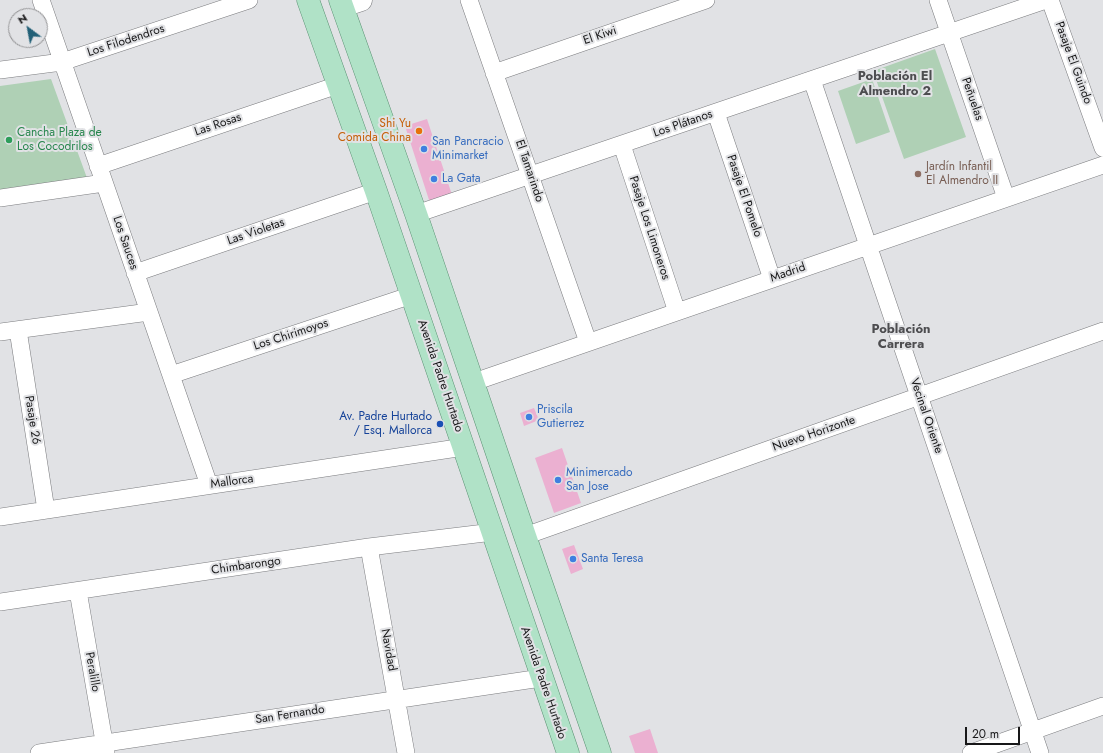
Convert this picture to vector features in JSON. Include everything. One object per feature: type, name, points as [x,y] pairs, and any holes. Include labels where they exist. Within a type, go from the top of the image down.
[{"type":"main road","name":"Avenida Padre Hurtado","points":[[308,0],[412,295],[541,678],[568,753]]},
{"type":"main road","points":[[348,2],[416,214],[600,753]]},
{"type":"street","name":"Los Sauces","points":[[41,0],[209,485]]},
{"type":"street","name":"Los Filodendros","points":[[0,70],[62,62],[249,0]]},
{"type":"street","name":"El Tamarindo","points":[[469,0],[588,342]]},
{"type":"street","name":"El Kiwi","points":[[494,73],[706,0]]},
{"type":"street","name":"Peñuelas","points":[[938,0],[1006,198]]},
{"type":"street","name":"Los Plátanos","points":[[416,214],[1046,0]]},
{"type":"street","name":"Pasaje El Guindo","points":[[1050,0],[1103,148]]},
{"type":"street","name":"Vecinal Oriente","points":[[812,80],[1040,753]]},
{"type":"street","name":"Las Rosas","points":[[98,166],[338,85]]},
{"type":"street","name":"Pasaje El Pomelo","points":[[716,113],[772,279]]},
{"type":"street","name":"Pasaje Los Limoneros","points":[[622,144],[677,312]]},
{"type":"street","name":"Madrid","points":[[474,382],[1103,165]]},
{"type":"street","points":[[0,198],[104,182]]},
{"type":"street","name":"Las Violetas","points":[[135,272],[376,191]]},
{"type":"street","name":"Los Chirimoyos","points":[[170,375],[412,295]]},
{"type":"street","points":[[0,332],[149,312]]},
{"type":"street","name":"Pasaje 26","points":[[18,330],[46,510]]},
{"type":"street","name":"Nuevo Horizonte","points":[[525,536],[1103,332]]},
{"type":"street","name":"Mallorca","points":[[0,517],[464,447]]},
{"type":"street","name":"Chimbarongo","points":[[0,602],[370,547],[493,532]]},
{"type":"street","name":"Navidad","points":[[370,547],[406,753]]},
{"type":"street","name":"Peralillo","points":[[78,590],[105,748]]},
{"type":"street","name":"San Fernando","points":[[39,753],[105,748],[396,699],[541,678]]},
{"type":"street","points":[[971,753],[1103,706]]},
{"type":"green space","name":"Población El Almendro 2","points":[[935,49],[966,137],[904,159],[873,71]]},
{"type":"green space","points":[[51,79],[87,178],[0,194],[0,86]]},
{"type":"green space","points":[[872,79],[890,132],[856,144],[838,91]]},
{"type":"building","points":[[427,119],[452,195],[430,203],[405,126]]},
{"type":"building","name":"Priscila Gutierrez","points":[[534,408],[539,420],[524,426],[520,413]]},
{"type":"building","name":"Minimercado San Jose","points":[[562,448],[581,503],[554,513],[535,458]]},
{"type":"building","name":"Santa Teresa","points":[[574,545],[583,569],[571,574],[562,549]]},
{"type":"building","points":[[650,729],[658,753],[635,753],[629,736]]},
{"type":"place","name":"Shi Yu Comida China","points":[[419,131]]},
{"type":"place","name":"Cancha Plaza de Los Cocodrilos","points":[[9,140]]},
{"type":"place","name":"San Pancracio Minimarket","points":[[424,149]]},
{"type":"place","name":"Jardín Infantil El Almendro II","points":[[918,174]]},
{"type":"place","name":"La Gata","points":[[434,179]]},
{"type":"place","name":"Priscila Gutierrez","points":[[529,417]]},
{"type":"place","name":"Av. Padre Hurtado / Esq. Mallorca","points":[[440,424]]},
{"type":"place","name":"Minimercado San Jose","points":[[558,480]]},
{"type":"place","name":"Santa Teresa","points":[[573,559]]},
{"type":"district","name":"Población El Almendro 2","points":[[895,84]]},
{"type":"district","name":"Población Carrera","points":[[901,338]]}]
